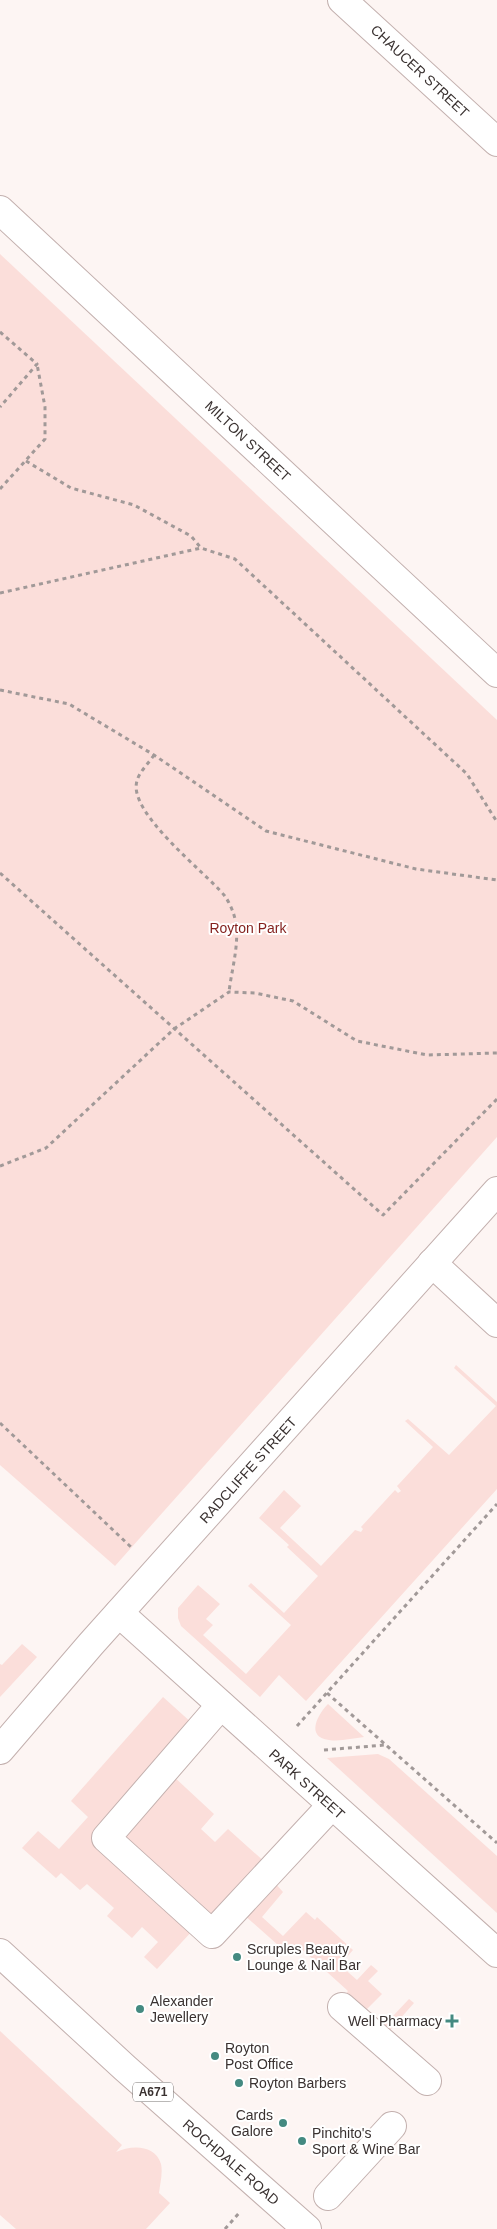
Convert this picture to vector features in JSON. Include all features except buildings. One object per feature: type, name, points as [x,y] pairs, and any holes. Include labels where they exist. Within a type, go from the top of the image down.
[{"type":"street","name":"CHAUCER STREET","points":[[342,0],[497,142]]},
{"type":"street","name":"MILTON STREET","points":[[0,210],[497,672]]},
{"type":"street","name":"RADCLIFFE STREET","points":[[1,1747],[497,1191]]},
{"type":"street","points":[[432,1263],[497,1323]]},
{"type":"street","name":"PARK STREET","points":[[119,1613],[331,1806],[497,1953]]},
{"type":"street","points":[[221,1705],[106,1838],[212,1934],[331,1806]]},
{"type":"street","name":"ROCHDALE ROAD","points":[[0,1953],[132,2074],[307,2229]]},
{"type":"street","points":[[342,2007],[427,2081]]},
{"type":"street","points":[[328,2196],[392,2126]]},
{"type":"path","points":[[0,332],[37,364],[45,407],[45,439],[0,489]]},
{"type":"path","points":[[0,407],[37,364]]},
{"type":"path","points":[[26,460],[71,488],[134,504],[191,536],[201,548]]},
{"type":"path","points":[[0,593],[201,548],[235,559],[467,774],[497,822]]},
{"type":"path","points":[[0,690],[68,704],[154,756],[266,831],[416,869],[497,880]]},
{"type":"path","points":[[154,756],[137,780],[136,794],[145,812],[169,840],[225,897],[234,914],[237,940],[229,992]]},
{"type":"path","points":[[0,873],[383,1215],[497,1099]]},
{"type":"path","points":[[0,1166],[46,1148],[174,1029],[229,992],[255,993],[293,1001],[357,1041],[427,1055],[497,1053]]},
{"type":"path","points":[[0,1423],[138,1554]]},
{"type":"path","points":[[296,1727],[497,1504]]},
{"type":"path","points":[[327,1693],[497,1843]]},
{"type":"path","points":[[318,1750],[386,1745]]},
{"type":"path","points":[[225,2229],[241,2211]]},
{"type":"green space","name":"Royton Park","points":[[0,254],[497,720],[497,1137],[115,1566],[0,1465]]},
{"type":"green space","points":[[456,1365],[497,1402],[497,1489],[306,1701],[279,1675],[260,1697],[181,1626],[178,1618],[178,1608],[198,1585],[220,1604],[206,1619],[213,1625],[203,1635],[246,1674],[291,1625],[248,1586],[251,1583],[284,1613],[318,1576],[287,1547],[289,1545],[259,1518],[284,1490],[301,1506],[280,1528],[321,1566],[355,1530],[361,1532],[363,1529],[361,1527],[395,1490],[398,1493],[401,1491],[397,1486],[433,1447],[405,1421],[408,1419],[449,1455],[496,1406],[454,1368]]},
{"type":"green space","points":[[22,1644],[37,1657],[0,1697],[0,1664],[2,1665]]},
{"type":"green space","points":[[163,1697],[193,1724],[101,1828],[193,1930],[157,1969],[144,1957],[158,1942],[142,1927],[132,1938],[107,1916],[114,1908],[87,1884],[80,1890],[61,1873],[56,1878],[22,1848],[38,1831],[59,1849],[88,1817],[71,1801]]},
{"type":"green space","points":[[328,1704],[364,1737],[329,1740],[317,1735],[316,1725],[318,1719]]},
{"type":"green space","points":[[378,1754],[389,1759],[497,1856],[497,1913],[327,1758]]},
{"type":"green space","points":[[172,1775],[214,1814],[201,1829],[215,1842],[228,1829],[267,1864],[212,1925],[116,1838]]},
{"type":"green space","points":[[274,1882],[283,1892],[262,1917],[283,1936],[306,1912],[315,1920],[317,1917],[353,1950],[340,1965],[357,1980],[371,1965],[378,1971],[368,1981],[382,1994],[361,2015],[343,1997],[348,1991],[296,1944],[287,1953],[244,1915]]},
{"type":"green space","points":[[409,1999],[414,2003],[390,2030],[404,2043],[379,2031]]},
{"type":"green space","points":[[0,2031],[122,2145],[116,2152],[135,2147],[148,2150],[158,2157],[162,2171],[159,2193],[170,2203],[146,2229],[16,2229],[0,2215]]},
{"type":"place","name":"Scruples Beauty Lounge & Nail Bar","points":[[237,1957]]},
{"type":"place","name":"Alexander Jewellery","points":[[140,2009]]},
{"type":"place","name":"Well Pharmacy","points":[[452,2021]]},
{"type":"place","name":"Royton Post Office","points":[[215,2056]]},
{"type":"place","name":"Royton Barbers","points":[[239,2083]]},
{"type":"place","name":"Cards Galore","points":[[283,2123]]},
{"type":"place","name":"Pinchito's Sport & Wine Bar","points":[[302,2141]]}]
